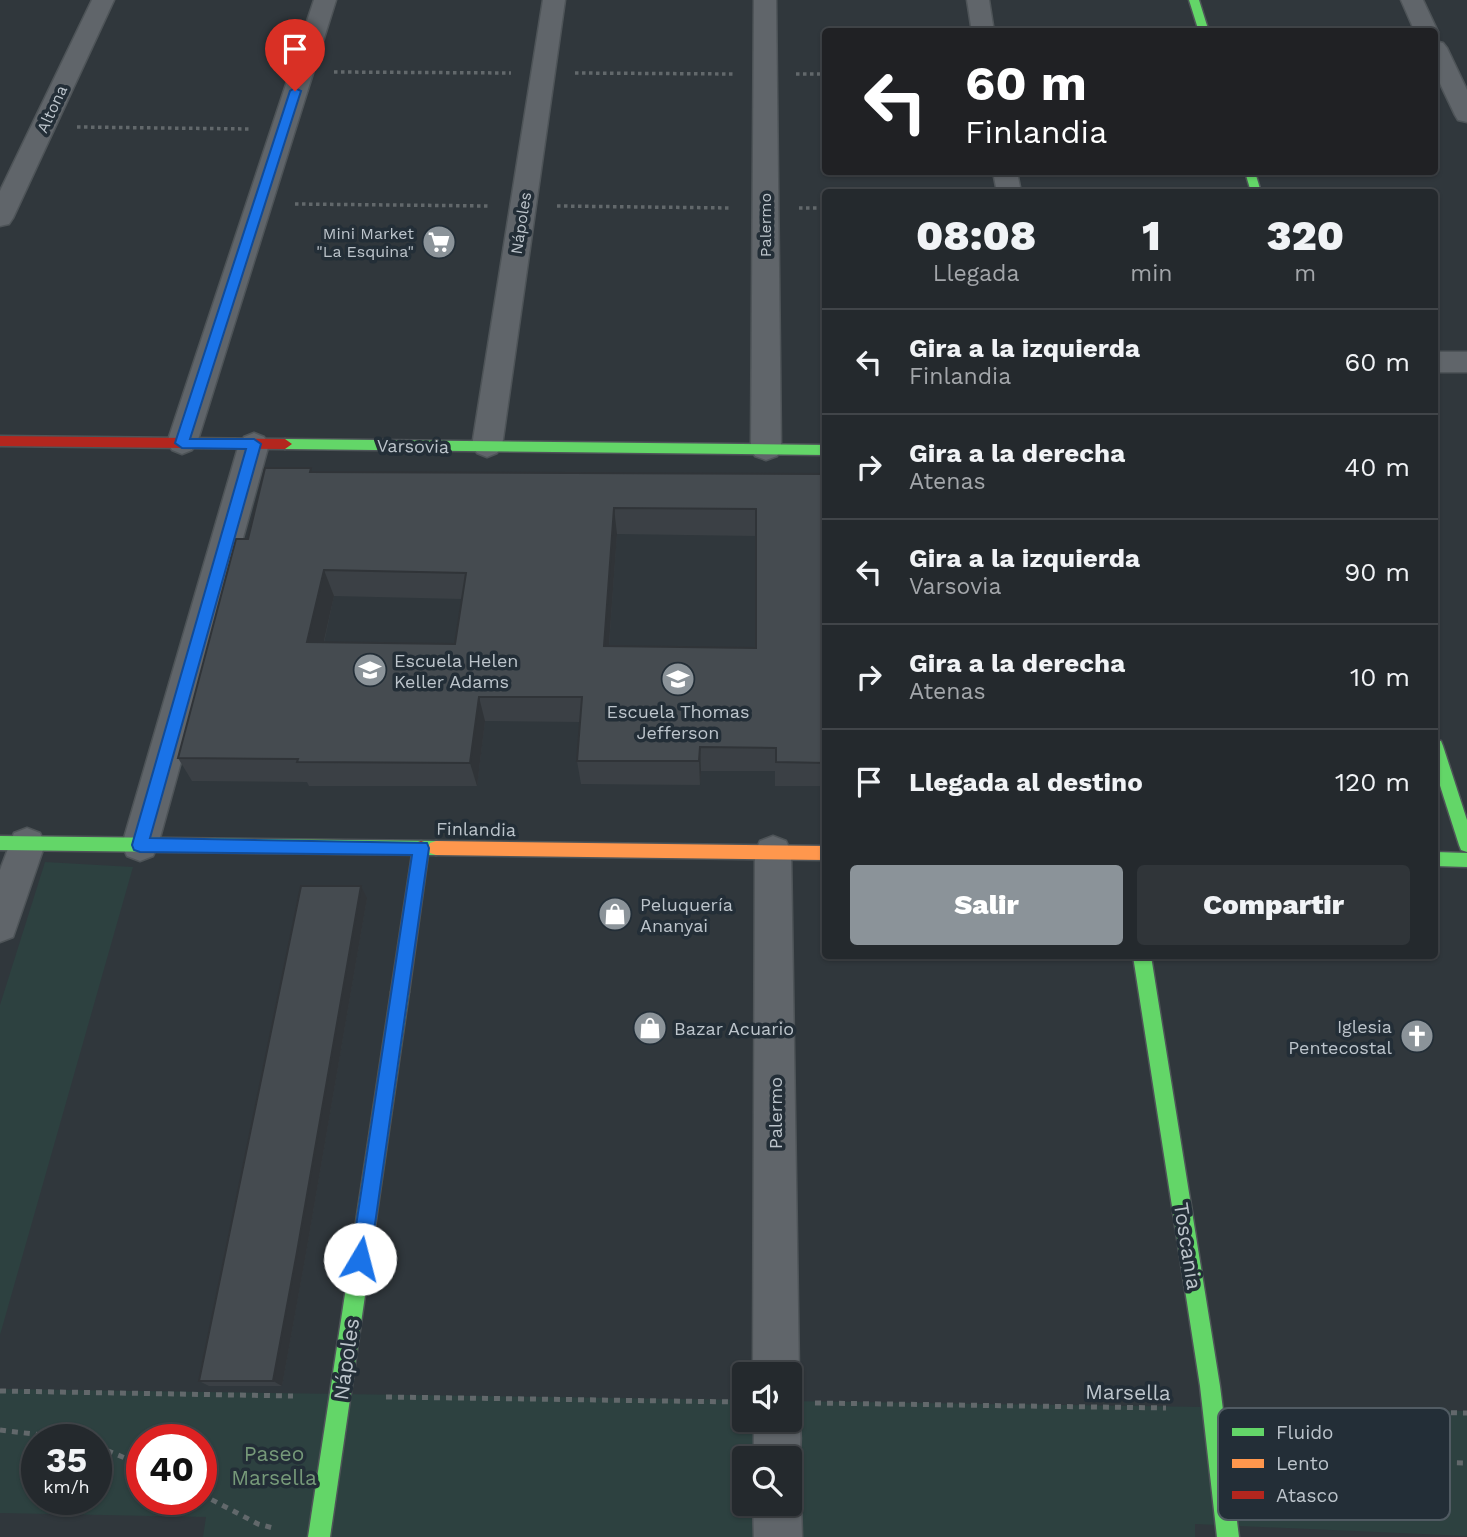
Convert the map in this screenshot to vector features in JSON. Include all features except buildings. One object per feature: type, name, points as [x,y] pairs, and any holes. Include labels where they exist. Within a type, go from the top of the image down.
[{"type":"street","name":"Altona","points":[[0,219],[103,0]]},
{"type":"street","points":[[182,443],[324,0]]},
{"type":"street","name":"Nápoles","points":[[487,446],[554,0]]},
{"type":"street","name":"Palermo","points":[[765,0],[766,449]]},
{"type":"street","points":[[978,0],[982,28]]},
{"type":"street","points":[[1194,0],[1203,28]]},
{"type":"street","points":[[1412,0],[1425,28]]},
{"type":"street","points":[[1438,54],[1467,115]]},
{"type":"street","points":[[1438,362],[1467,362]]},
{"type":"street","name":"Varsovia","points":[[0,442],[822,450]]},
{"type":"street","points":[[140,845],[254,444]]},
{"type":"street","points":[[1438,755],[1467,845]]},
{"type":"street","points":[[0,925],[13,844]]},
{"type":"street","name":"Finlandia","points":[[13,844],[822,853]]},
{"type":"street","name":"Nápoles","points":[[319,1537],[421,848]]},
{"type":"street","name":"Palermo","points":[[773,852],[776,1362]]},
{"type":"street","points":[[1438,859],[1467,860]]},
{"type":"street","name":"Toscania","points":[[1142,959],[1218,1452]]},
{"type":"street","points":[[777,1516],[778,1537]]},
{"type":"street","name":"Toscania","points":[[1226,1520],[1228,1537]]},
{"type":"path","points":[[43,127],[283,129]]},
{"type":"path","name":"Marsella","points":[[802,1411],[1218,1409]]},
{"type":"path","points":[[0,1430],[21,1433]]},
{"type":"path","points":[[217,1502],[258,1524],[281,1530]]},
{"type":"green space","points":[[45,862],[133,867],[0,1335],[0,1005]]},
{"type":"green space","name":"Paseo Marsella","points":[[0,1389],[732,1400],[732,1432],[802,1432],[802,1401],[1264,1408],[1218,1408],[1218,1520],[1450,1520],[1450,1411],[1467,1411],[1467,1536],[1195,1524],[1195,1537],[203,1537],[206,1517],[103,1515],[112,1515],[112,1424],[21,1424],[21,1513],[0,1513]]},
{"type":"traffic: fast","points":[[1194,0],[1203,28]]},
{"type":"traffic: fast","points":[[1251,175],[1255,189]]},
{"type":"traffic: fast","points":[[285,444],[822,450]]},
{"type":"traffic: fast","points":[[1438,755],[1467,845]]},
{"type":"traffic: fast","points":[[0,843],[436,848]]},
{"type":"traffic: fast","points":[[1438,859],[1467,860]]},
{"type":"traffic: fast","points":[[1142,959],[1210,1386],[1218,1453]]},
{"type":"traffic: fast","points":[[319,1537],[400,992]]},
{"type":"traffic: fast","points":[[1226,1520],[1228,1537]]},
{"type":"traffic: slow","points":[[436,848],[822,853]]},
{"type":"traffic: jam","points":[[0,441],[285,444]]},
{"type":"traffic: jam","points":[[400,992],[421,848]]},
{"type":"place","name":"Mini Market \"La Esquina\"","points":[[439,242]]},
{"type":"place","name":"Escuela Helen Keller Adams","points":[[370,670]]},
{"type":"place","name":"Escuela Thomas Jefferson","points":[[678,679]]},
{"type":"place","name":"Peluquería Ananyai","points":[[615,914]]},
{"type":"place","name":"Bazar Acuario","points":[[650,1028]]},
{"type":"place","name":"Iglesia Pentecostal","points":[[1417,1036]]},
{"type":"route","points":[[295,91],[182,443],[254,444],[140,845],[421,848],[360,1259]]}]
